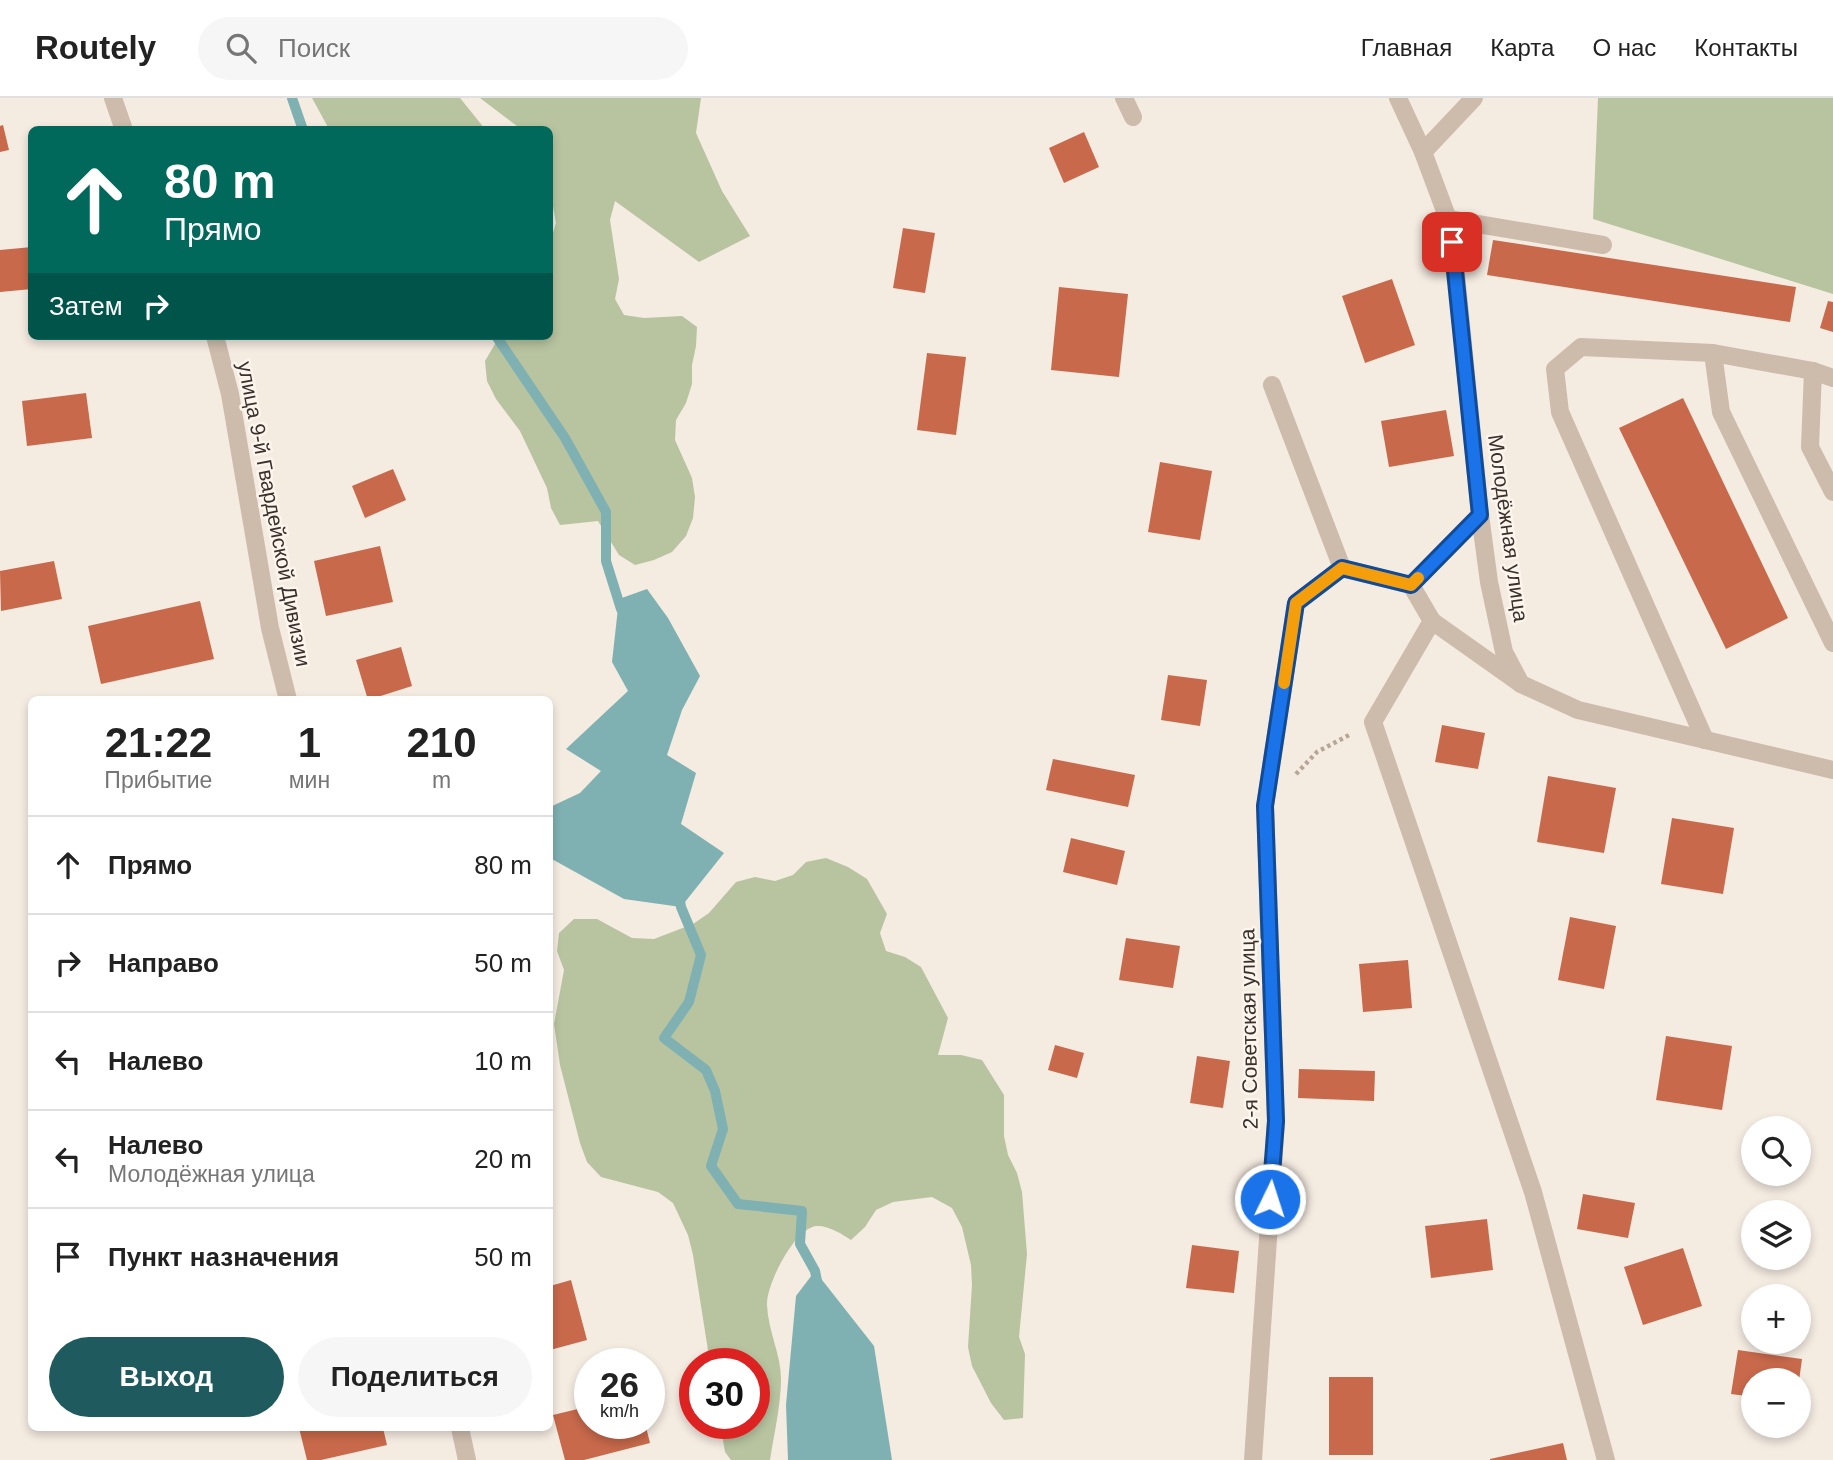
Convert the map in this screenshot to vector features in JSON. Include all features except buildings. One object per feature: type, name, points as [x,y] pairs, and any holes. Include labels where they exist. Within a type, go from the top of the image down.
[{"type":"street","points":[[113,98],[123,126]]},
{"type":"street","points":[[1124,98],[1133,117]]},
{"type":"street","name":"Молодёжная улица","points":[[1398,98],[1423,152],[1448,219],[1489,582],[1504,652],[1521,684]]},
{"type":"street","points":[[1423,152],[1474,98]]},
{"type":"street","points":[[1448,219],[1603,245]]},
{"type":"street","name":"улица 9-й Гвардейской Дивизии","points":[[216,340],[230,394],[270,628],[287,696]]},
{"type":"street","points":[[1705,740],[1560,412],[1555,369],[1581,346],[1713,353],[1813,371],[1833,378]]},
{"type":"street","points":[[1713,353],[1721,412],[1833,643]]},
{"type":"street","points":[[1813,371],[1810,447],[1833,492]]},
{"type":"street","points":[[1272,385],[1342,568],[1411,585],[1432,621],[1521,684],[1578,710],[1833,770]]},
{"type":"street","points":[[1411,585],[1480,515]]},
{"type":"street","name":"2-я Советская улица","points":[[1253,1460],[1276,1121],[1265,806],[1296,603],[1342,568]]},
{"type":"street","points":[[1432,621],[1373,722],[1533,1192],[1606,1460]]},
{"type":"street","points":[[461,1431],[467,1460]]},
{"type":"path","points":[[1265,806],[1317,752],[1373,722]]},
{"type":"green space","points":[[312,98],[460,98],[483,126],[327,126]]},
{"type":"green space","points":[[480,98],[701,98],[696,133],[722,191],[750,236],[699,262],[615,201],[610,220],[619,279],[615,299],[624,315],[644,318],[682,316],[697,327],[692,384],[686,403],[676,420],[675,440],[692,478],[695,497],[693,518],[686,536],[672,552],[654,560],[635,565],[619,555],[598,521],[560,525],[551,508],[547,488],[520,431],[496,399],[487,381],[485,361],[495,344],[502,340],[553,340],[553,232],[556,223],[553,206],[553,126],[517,126]]},
{"type":"green space","points":[[1598,98],[1833,98],[1833,294],[1593,219]]},
{"type":"green space","points":[[826,858],[867,879],[887,914],[880,933],[886,951],[905,957],[921,967],[948,1018],[938,1055],[961,1055],[982,1060],[1004,1095],[1004,1136],[1022,1192],[1027,1254],[1019,1337],[1025,1354],[1023,1418],[1004,1420],[991,1403],[972,1366],[968,1347],[971,1265],[962,1227],[952,1208],[932,1197],[893,1202],[876,1210],[865,1227],[851,1240],[825,1227],[808,1229],[783,1259],[771,1285],[767,1305],[781,1379],[770,1460],[731,1460],[725,1452],[723,1439],[770,1439],[770,1348],[708,1348],[693,1255],[688,1235],[673,1203],[658,1192],[601,1177],[587,1162],[560,1065],[554,1024],[564,970],[557,951],[559,933],[574,919],[597,919],[632,938],[654,939],[693,924],[709,913],[736,882],[755,877],[775,881],[793,875],[806,862]]},
{"type":"water","points":[[647,589],[668,618],[700,676],[682,710],[667,755],[696,773],[681,824],[724,853],[681,907],[624,899],[553,860],[553,806],[580,793],[601,771],[566,749],[628,691],[612,662],[619,599]]},
{"type":"water","points":[[815,1271],[874,1346],[892,1460],[788,1460],[786,1405],[796,1296]]},
{"type":"waterway","points":[[292,98],[302,126]]},
{"type":"waterway","points":[[499,340],[565,438],[606,512],[606,561],[621,609]]},
{"type":"waterway","points":[[679,895],[681,907],[701,955],[689,1002],[664,1038],[706,1070],[715,1091],[723,1129],[711,1166],[738,1204],[802,1211],[800,1244],[815,1271],[817,1281]]},
{"type":"slow traffic","points":[[1284,683],[1296,603],[1342,568],[1411,585],[1418,578]]},
{"type":"route","points":[[1270,1199],[1276,1121],[1265,806],[1296,603],[1342,568],[1411,585],[1480,515],[1452,242]]}]
